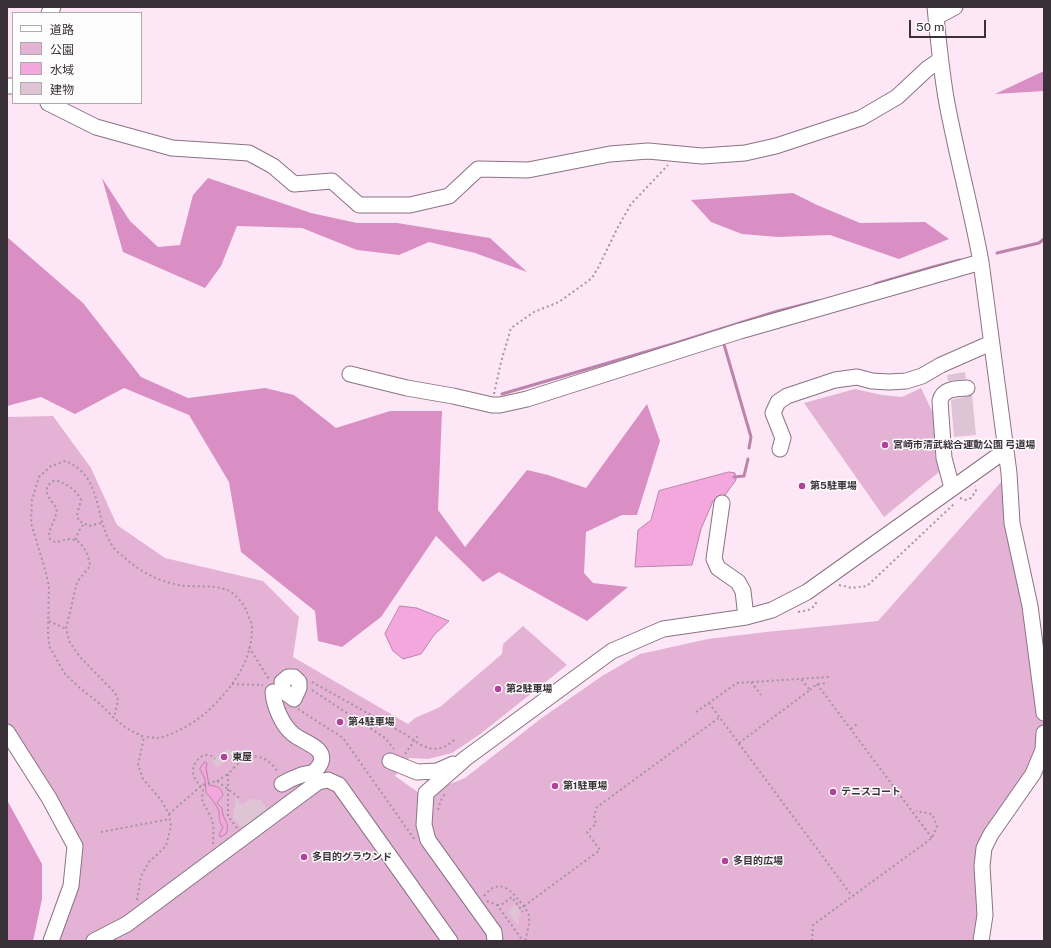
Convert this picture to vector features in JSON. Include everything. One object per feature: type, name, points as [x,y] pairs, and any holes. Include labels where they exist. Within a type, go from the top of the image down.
[{"type":"street","points":[[955,7],[936,12],[940,60],[955,143],[981,262],[1009,473],[1012,523],[1030,606],[1044,713]]},
{"type":"street","points":[[50,104],[96,127],[172,148],[249,154],[273,166],[294,184],[332,181],[359,205],[410,205],[449,196],[478,169],[528,170],[610,154],[648,151],[702,156],[745,153],[776,146],[861,118],[898,97],[927,69],[940,60]]},
{"type":"street","points":[[350,374],[492,406],[500,405],[527,398],[740,331],[981,262]]},
{"type":"street","points":[[780,449],[783,438],[773,413],[778,402],[787,396],[835,380],[857,377],[872,381],[889,382],[922,376],[941,365],[992,343]]},
{"type":"street","points":[[956,493],[944,458],[940,401],[941,395],[948,390],[967,388]]},
{"type":"street","points":[[495,941],[494,932],[428,840],[424,825],[436,790],[466,758],[612,651],[663,629],[746,617],[772,610],[807,592],[956,493],[1006,450]]},
{"type":"street","points":[[722,503],[714,559],[718,568],[738,582],[743,591],[746,617]]},
{"type":"street","points":[[273,689],[274,702],[285,723],[293,734],[318,749],[322,754],[320,767],[313,772],[297,776],[282,784]]},
{"type":"street","points":[[7,732],[49,798],[75,846],[71,886],[51,941]]},
{"type":"street","points":[[980,941],[985,915],[982,866],[984,848],[991,834],[1033,774],[1043,750],[1044,733]]},
{"type":"street","points":[[397,758],[416,772],[437,771],[466,758]]},
{"type":"street","points":[[397,758],[423,787],[436,790]]},
{"type":"street","points":[[94,941],[127,924],[318,782],[328,780],[339,785],[450,941]]},
{"type":"path","points":[[492,406],[500,362],[511,328],[534,312],[559,302],[592,278],[630,204],[678,154]]},
{"type":"path","points":[[66,461],[79,469],[93,487],[103,528],[114,549],[131,563],[148,574],[168,583],[188,586],[213,586],[229,591],[244,605],[252,625],[249,647],[243,667],[217,703],[202,717],[185,727],[159,738],[144,737],[126,728],[65,674],[50,646],[48,621],[49,586],[31,523],[32,500],[39,477],[51,466],[66,461]]},
{"type":"path","points":[[102,523],[89,526],[79,521],[77,515],[81,500],[78,494],[62,482],[55,480],[49,483],[47,494],[58,509],[56,518],[49,532],[50,539],[55,542],[69,539],[76,540],[83,547],[90,566],[77,582],[66,629],[70,643],[81,658],[115,693],[118,700],[114,718]]},
{"type":"path","points":[[843,581],[837,585],[852,588],[867,586],[956,493],[965,500],[971,498],[976,491],[975,485]]},
{"type":"path","points":[[76,540],[78,532],[84,524]]},
{"type":"path","points":[[794,612],[810,610],[814,607],[817,599]]},
{"type":"path","points":[[48,621],[66,629]]},
{"type":"path","points":[[249,647],[273,689]]},
{"type":"path","points":[[696,712],[737,683],[828,677]]},
{"type":"path","points":[[801,679],[810,690]]},
{"type":"path","points":[[310,685],[309,681],[430,749],[440,749],[449,745],[455,739]]},
{"type":"path","points":[[751,682],[761,695]]},
{"type":"path","points":[[739,743],[817,684],[828,683]]},
{"type":"path","points":[[232,684],[273,689]]},
{"type":"path","points":[[817,684],[932,838]]},
{"type":"path","points":[[310,689],[385,738],[397,758],[419,734]]},
{"type":"path","points":[[293,702],[343,738]]},
{"type":"path","points":[[709,703],[852,896]]},
{"type":"path","points":[[524,906],[600,850],[587,832],[596,824],[594,816],[597,807],[720,717]]},
{"type":"path","points":[[851,729],[858,724]]},
{"type":"path","points":[[133,919],[141,876],[149,862],[166,846],[171,826],[169,814],[161,800],[143,780],[138,765],[144,737]]},
{"type":"path","points":[[215,759],[208,754],[202,755],[197,760],[193,773],[203,792],[202,802],[206,806],[206,812],[211,817],[214,826],[213,849],[217,856]]},
{"type":"path","points":[[169,814],[200,786],[217,781],[249,757],[259,757],[269,761],[276,769],[282,784]]},
{"type":"path","points":[[228,774],[228,816],[244,837]]},
{"type":"path","points":[[217,781],[241,799]]},
{"type":"path","points":[[436,790],[441,800],[437,814]]},
{"type":"path","points":[[812,941],[813,925],[932,838],[937,826],[932,814],[916,811]]},
{"type":"path","points":[[101,832],[170,820]]},
{"type":"path","points":[[486,894],[494,888],[501,886],[512,891],[529,914],[524,941]]},
{"type":"path","points":[[497,905],[501,905],[512,897],[523,912]]},
{"type":"path","points":[[485,900],[497,905],[524,941]]},
{"type":"green space","name":"宮崎市清武総合運動公園 弓道場","points":[[921,388],[935,417],[937,436],[935,455],[939,472],[884,517],[804,403],[855,389],[882,395],[902,397]]},
{"type":"green space","points":[[53,416],[91,468],[117,525],[165,558],[263,581],[299,617],[293,657],[408,724],[415,718],[440,707],[502,654],[503,644],[523,626],[567,665],[479,735],[452,753],[428,759],[409,758],[395,776],[422,795],[465,778],[539,720],[602,676],[640,654],[708,639],[878,621],[1009,473],[1044,713],[1043,750],[984,848],[981,941],[51,941],[75,846],[7,732],[7,417]]},
{"type":"shaded area","points":[[1044,71],[1044,91],[995,94]]},
{"type":"shaded area","points":[[102,178],[130,221],[158,247],[180,245],[193,195],[208,178],[311,213],[357,223],[397,223],[490,238],[527,272],[475,253],[429,242],[399,255],[357,250],[302,228],[237,226],[221,266],[205,288],[123,252]]},
{"type":"shaded area","points":[[793,193],[860,223],[925,222],[949,239],[899,259],[830,235],[778,237],[742,234],[711,222],[691,200]]},
{"type":"shaded area","points":[[7,237],[83,303],[141,377],[188,398],[265,388],[294,395],[336,428],[390,411],[442,411],[438,510],[465,547],[527,470],[548,475],[586,488],[647,404],[660,441],[637,515],[622,515],[586,532],[584,573],[593,583],[628,587],[587,621],[499,572],[483,582],[436,536],[381,617],[342,647],[318,641],[315,611],[241,552],[229,482],[189,415],[124,388],[75,414],[41,397],[7,406]]},
{"type":"shaded area","points":[[7,800],[42,864],[42,899],[33,941],[7,941]]},
{"type":"water","points":[[729,472],[735,473],[736,480],[725,495],[713,501],[701,529],[692,565],[635,567],[638,530],[651,520],[659,491]]},
{"type":"water","points":[[400,606],[417,608],[449,621],[434,635],[421,654],[403,659],[393,651],[385,634]]},
{"type":"water","points":[[205,762],[207,763],[206,768],[209,785],[218,787],[223,795],[217,803],[222,808],[223,816],[227,823],[227,830],[226,834],[220,837],[219,835],[223,827],[220,821],[219,812],[214,802],[206,793],[205,779],[200,769]]},
{"type":"building","points":[[965,372],[966,379],[948,381],[947,375]]},
{"type":"building","points":[[972,395],[976,435],[954,437],[951,400]]},
{"type":"building","name":"東屋","points":[[228,748],[233,755],[217,768],[212,761]]},
{"type":"building","points":[[236,798],[242,805],[250,799],[261,800],[267,809],[243,827],[240,826],[233,817]]},
{"type":"building","points":[[515,904],[520,911],[518,926],[508,912]]},
{"type":"waterway","points":[[997,253],[1039,243],[1044,239]]},
{"type":"waterway","points":[[875,284],[960,260]]},
{"type":"waterway","points":[[502,394],[676,343],[778,311],[818,301]]},
{"type":"waterway","points":[[723,341],[751,437],[749,448]]},
{"type":"waterway","points":[[734,477],[744,476],[748,459]]},
{"type":"place","name":"宮崎市清武総合運動公園 弓道場","points":[[885,445]]},
{"type":"place","name":"第5駐車場","points":[[802,486]]},
{"type":"place","name":"第2駐車場","points":[[498,689]]},
{"type":"place","name":"第4駐車場","points":[[340,722]]},
{"type":"place","name":"東屋","points":[[224,757]]},
{"type":"place","name":"第1駐車場","points":[[555,786]]},
{"type":"place","name":"テニスコート","points":[[833,792]]},
{"type":"place","name":"多目的グラウンド","points":[[304,857]]},
{"type":"place","name":"多目的広場","points":[[725,861]]}]
